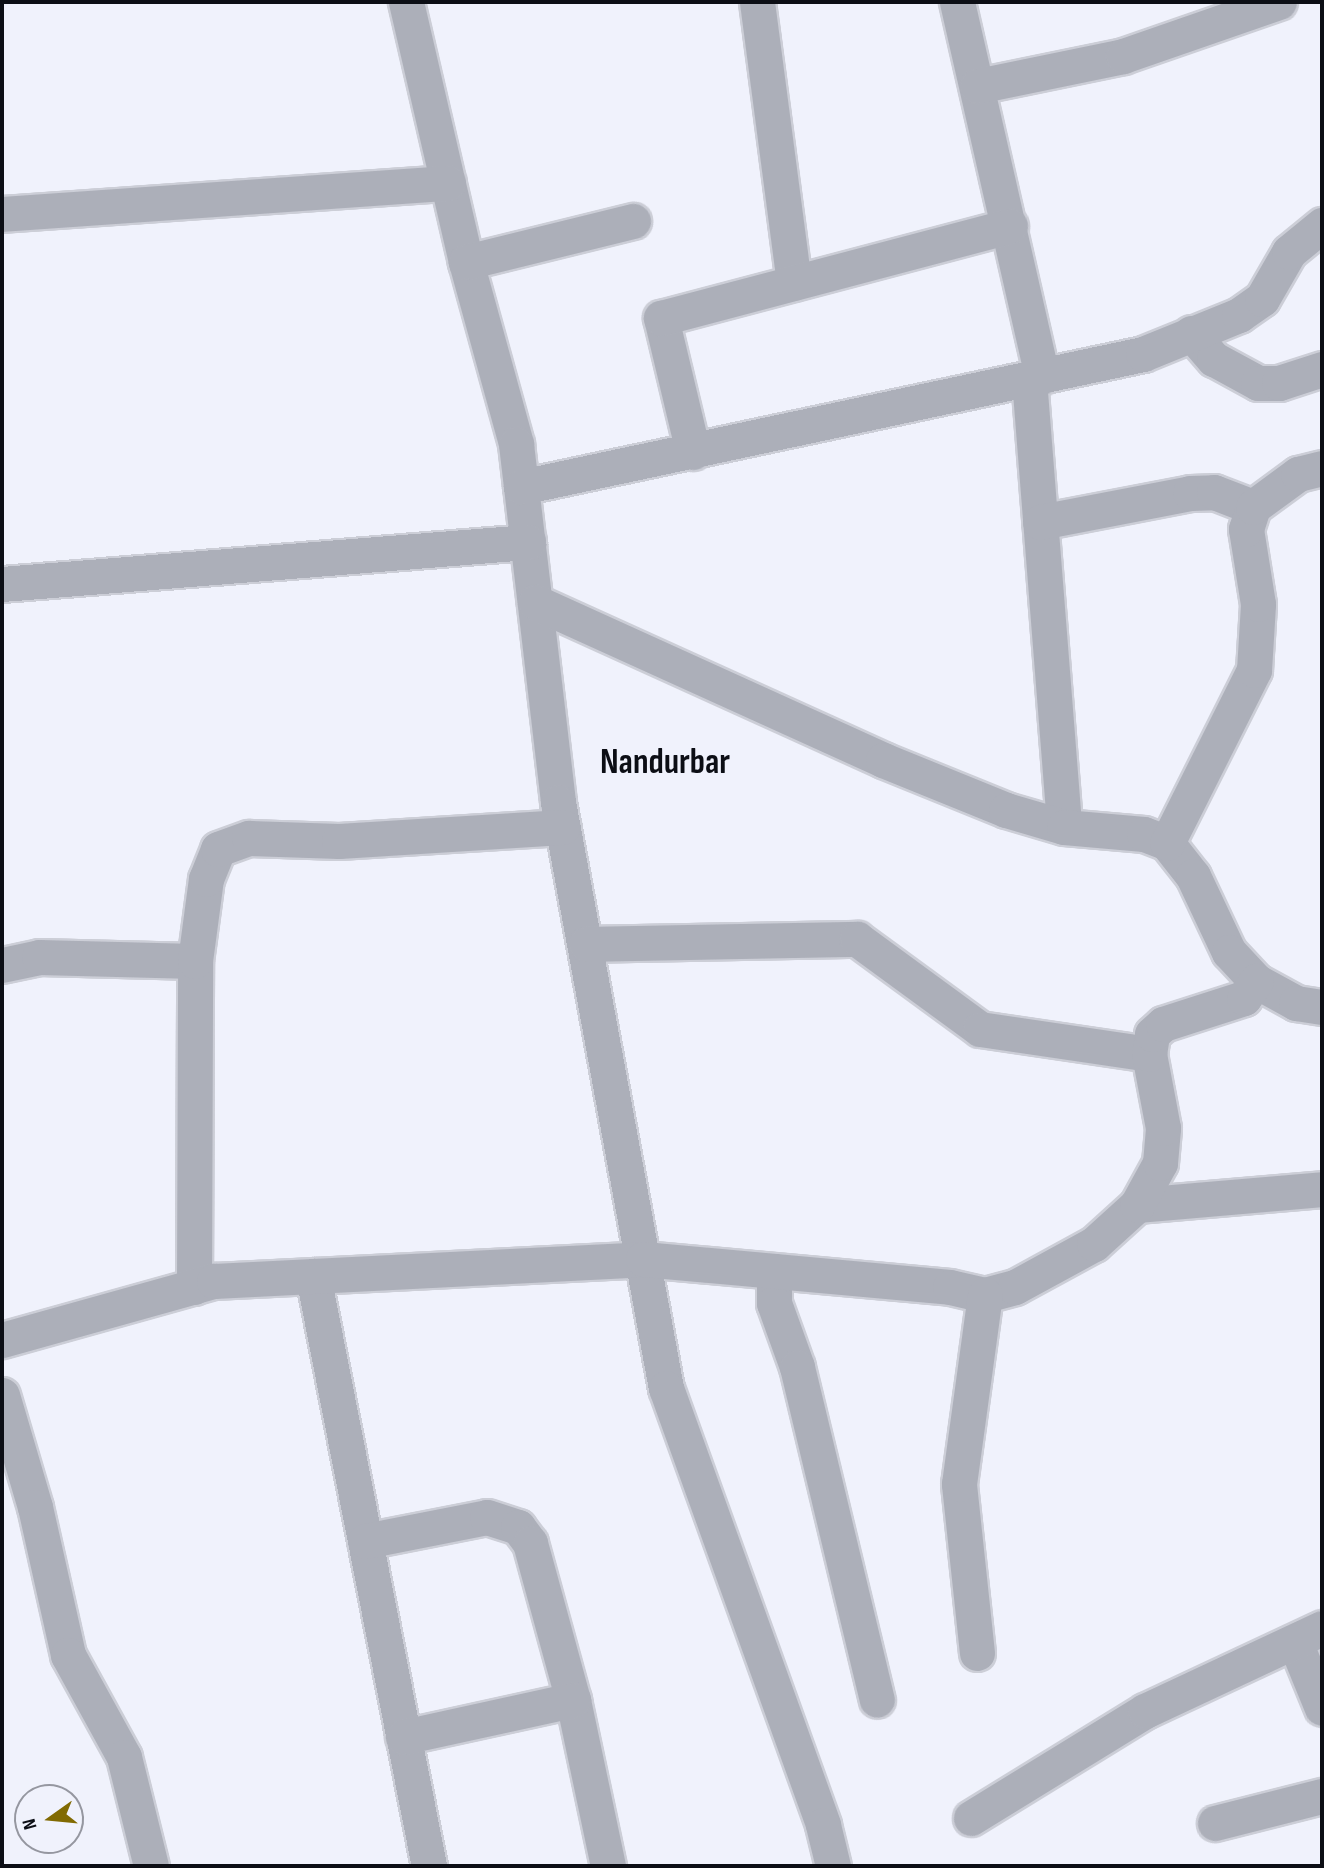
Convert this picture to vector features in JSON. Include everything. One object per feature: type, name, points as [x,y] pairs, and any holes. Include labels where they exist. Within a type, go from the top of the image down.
[{"type":"street","points":[[406,2],[466,262],[516,444],[563,827],[666,1388],[823,1825],[834,1866]]},
{"type":"street","points":[[757,2],[794,283]]},
{"type":"street","points":[[957,2],[1010,226],[1035,377],[1040,522],[1064,827]]},
{"type":"street","points":[[977,86],[1123,56],[1279,2]]},
{"type":"street","points":[[2,214],[448,183]]},
{"type":"street","points":[[466,262],[633,221]]},
{"type":"street","points":[[521,487],[1143,354],[1239,315],[1262,299],[1289,252],[1322,225]]},
{"type":"street","points":[[693,452],[661,318],[1010,226]]},
{"type":"street","points":[[1191,333],[1214,359],[1258,383],[1279,383],[1322,369]]},
{"type":"street","points":[[1167,843],[1254,670],[1258,604],[1246,529],[1253,507],[1298,474],[1322,468]]},
{"type":"street","points":[[1040,522],[1190,493],[1214,492],[1253,507]]},
{"type":"street","points":[[2,584],[528,542]]},
{"type":"street","points":[[534,602],[883,760],[1006,810],[1064,827],[1144,834],[1167,843],[1193,876],[1229,952],[1256,981],[1296,1003],[1322,1007]]},
{"type":"street","points":[[194,1287],[195,961],[206,879],[218,849],[249,838],[339,841],[563,827]]},
{"type":"street","points":[[586,944],[857,939],[980,1029],[1149,1054]]},
{"type":"street","points":[[2,965],[39,957],[195,961]]},
{"type":"street","points":[[2,1340],[214,1281],[643,1259],[950,1287],[985,1295],[1015,1287],[1094,1244],[1136,1205],[1160,1163],[1163,1128],[1149,1054],[1152,1034],[1163,1024],[1244,998],[1256,981]]},
{"type":"street","points":[[1136,1205],[1322,1189]]},
{"type":"street","points":[[774,1271],[774,1303],[797,1367],[877,1699]]},
{"type":"street","points":[[313,1276],[429,1866]]},
{"type":"street","points":[[977,1653],[959,1484],[985,1295]]},
{"type":"street","points":[[2,1395],[9,1444],[54,1585],[68,1655],[124,1757],[151,1866]]},
{"type":"street","points":[[365,1541],[487,1517],[518,1527],[530,1543],[573,1700],[608,1866]]},
{"type":"street","points":[[971,1818],[1145,1711],[1309,1635],[1322,1708]]},
{"type":"street","points":[[403,1737],[573,1700]]},
{"type":"street","points":[[1215,1823],[1322,1796]]},
{"type":"district","name":"Nandurbar","points":[[665,763]]}]
